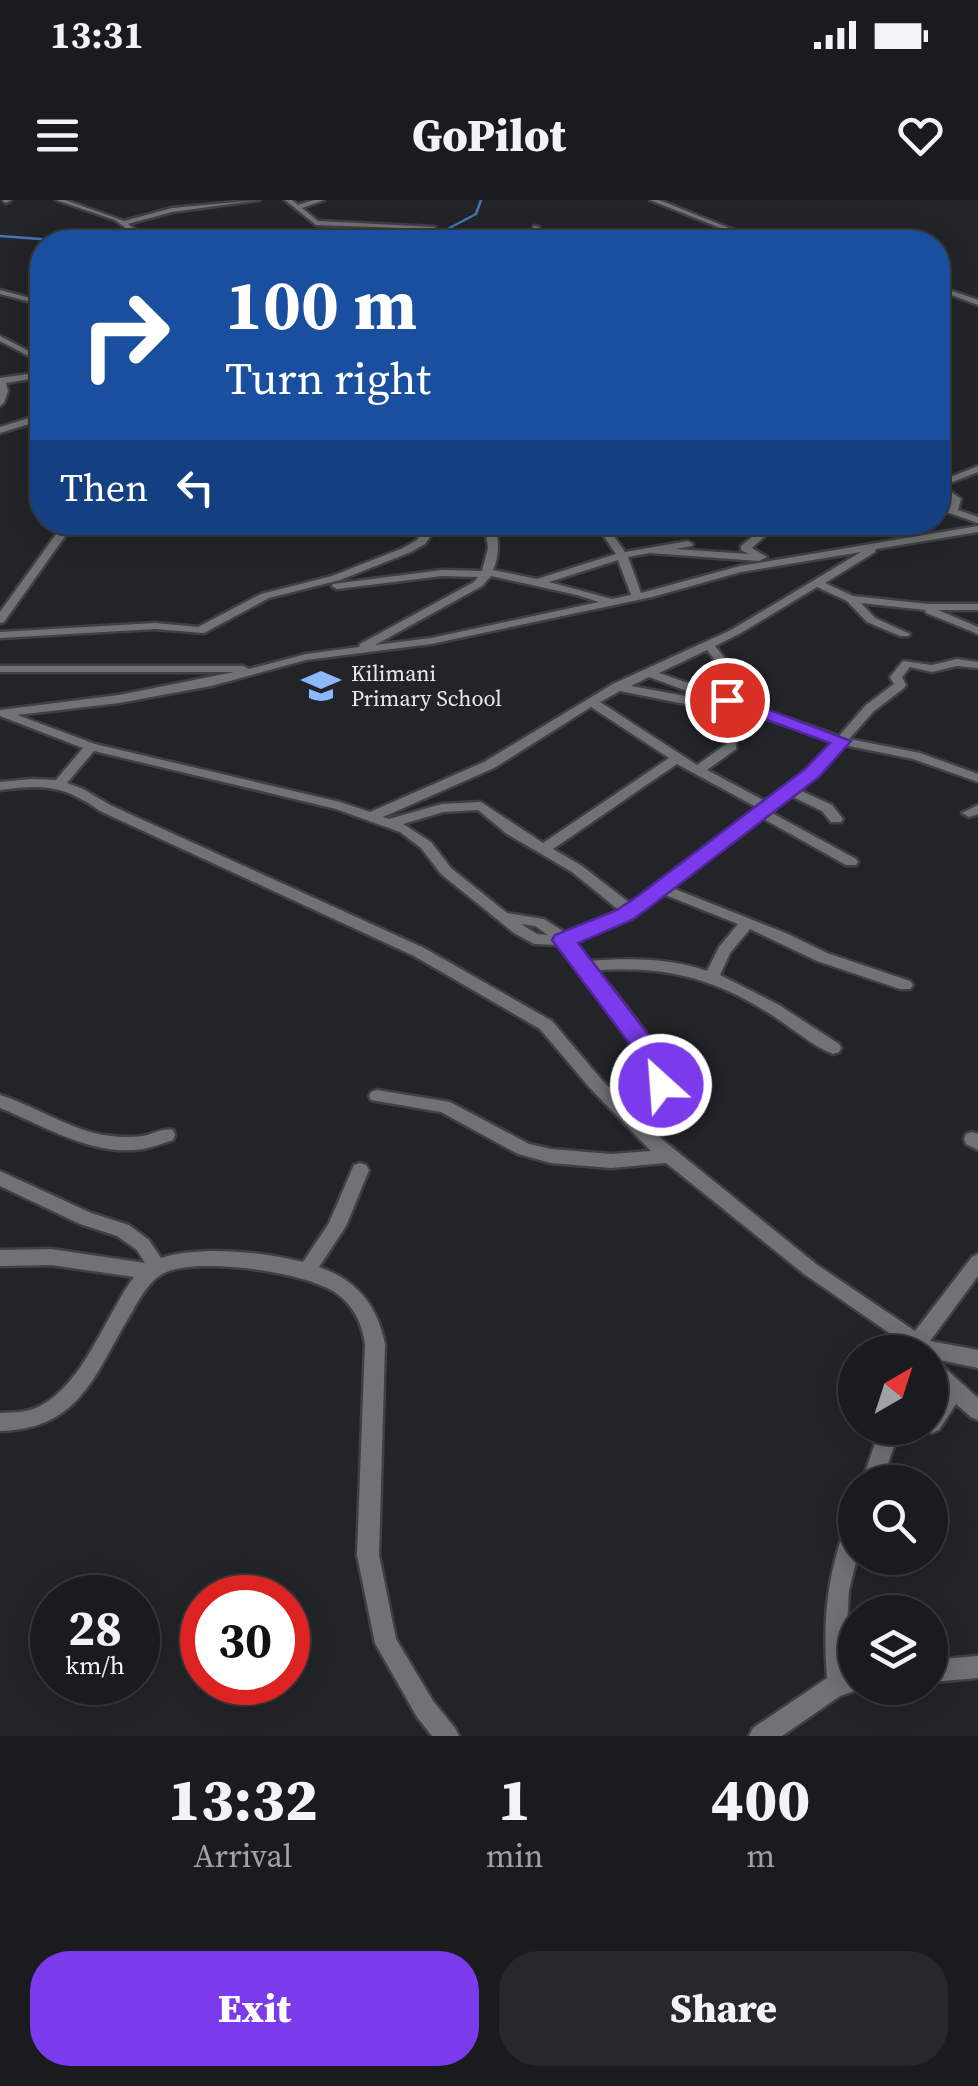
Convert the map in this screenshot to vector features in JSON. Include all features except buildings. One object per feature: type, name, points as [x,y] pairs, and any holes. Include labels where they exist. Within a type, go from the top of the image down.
[{"type":"street","points":[[59,200],[124,223],[133,230]]},
{"type":"street","points":[[124,223],[172,210],[256,200]]},
{"type":"street","points":[[288,200],[299,207],[306,219],[316,223],[432,228]]},
{"type":"street","points":[[299,207],[321,200]]},
{"type":"street","points":[[653,200],[730,230]]},
{"type":"street","points":[[0,292],[30,299]]},
{"type":"street","points":[[950,292],[978,303]]},
{"type":"street","points":[[0,338],[30,352]]},
{"type":"street","points":[[0,352],[21,347]]},
{"type":"street","points":[[0,403],[4,391],[1,381],[30,377]]},
{"type":"street","points":[[0,412],[15,412]]},
{"type":"street","points":[[0,430],[30,421]]},
{"type":"street","points":[[950,481],[977,469]]},
{"type":"street","points":[[950,476],[960,476]]},
{"type":"street","points":[[950,494],[956,499],[954,510]]},
{"type":"street","points":[[950,509],[978,520]]},
{"type":"street","points":[[950,534],[978,529]]},
{"type":"street","points":[[0,620],[61,535]]},
{"type":"street","points":[[0,635],[155,626],[197,632],[262,598],[336,578],[407,550],[426,535]]},
{"type":"street","points":[[356,650],[472,590],[488,573],[494,558],[490,535]]},
{"type":"street","points":[[608,535],[622,555],[637,596]]},
{"type":"street","points":[[761,535],[745,548],[768,560]]},
{"type":"street","points":[[1,713],[120,699],[306,657],[431,641],[637,596],[768,560],[875,548],[945,535]]},
{"type":"street","points":[[612,540],[689,556],[768,560]]},
{"type":"street","points":[[538,582],[622,555],[688,544]]},
{"type":"street","points":[[373,816],[418,800],[489,764],[617,687],[709,645],[875,548]]},
{"type":"street","points":[[286,590],[488,573],[609,602]]},
{"type":"street","points":[[819,584],[851,598],[978,608]]},
{"type":"street","points":[[851,598],[871,620],[904,634]]},
{"type":"street","points":[[917,606],[978,632]]},
{"type":"street","points":[[617,687],[686,700],[722,698],[734,684],[732,675],[709,645]]},
{"type":"street","points":[[565,940],[630,911],[812,773],[870,708],[900,685],[896,677],[908,663],[932,669],[958,662],[978,666]]},
{"type":"street","points":[[0,669],[118,666],[262,670]]},
{"type":"street","points":[[648,672],[842,741],[916,756],[978,778]]},
{"type":"street","points":[[591,702],[851,862]]},
{"type":"street","points":[[1,713],[91,747],[373,816],[426,845],[446,871],[502,917],[539,922],[565,940],[586,966],[659,1072],[659,1105],[649,1138]]},
{"type":"street","points":[[698,771],[732,746]]},
{"type":"street","points":[[61,782],[91,747]]},
{"type":"street","points":[[544,849],[678,758]]},
{"type":"street","points":[[0,786],[61,782],[115,812],[419,952],[524,1010],[553,1032],[595,1084],[668,1156],[810,1269],[904,1335]]},
{"type":"street","points":[[789,790],[826,808],[836,818]]},
{"type":"street","points":[[390,823],[442,808],[481,806],[512,832],[544,849],[630,911]]},
{"type":"street","points":[[660,888],[822,957],[905,985]]},
{"type":"street","points":[[712,976],[724,952],[747,923]]},
{"type":"street","points":[[586,966],[659,964],[712,976],[754,996],[833,1048]]},
{"type":"street","points":[[377,1096],[444,1106],[524,1149],[551,1156],[611,1161],[668,1156]]},
{"type":"street","points":[[0,1101],[111,1144],[132,1146],[167,1134]]},
{"type":"street","points":[[307,1271],[337,1226],[360,1170]]},
{"type":"street","points":[[0,1178],[86,1219],[123,1230],[143,1246],[154,1270]]},
{"type":"street","points":[[6,1255],[154,1270],[190,1259],[274,1263],[337,1282],[353,1294],[372,1323],[376,1372],[370,1424],[368,1555],[386,1643],[425,1709],[447,1736]]},
{"type":"street","points":[[927,1335],[978,1262]]},
{"type":"street","points":[[0,1422],[33,1422],[59,1409],[114,1321],[154,1270]]},
{"type":"street","points":[[948,1354],[978,1359]]},
{"type":"street","points":[[948,1384],[978,1411]]},
{"type":"street","points":[[948,1399],[954,1390]]},
{"type":"street","points":[[838,1640],[833,1616],[839,1575]]},
{"type":"street","points":[[948,1670],[978,1667]]},
{"type":"street","points":[[760,1736],[838,1688]]},
{"type":"waterway","points":[[446,230],[476,214],[481,200]]},
{"type":"waterway","points":[[0,236],[30,238]]},
{"type":"place","name":"Kilimani Primary School","points":[[321,686]]},
{"type":"route","points":[[661,1085],[652,1057],[581,958],[563,940],[624,915],[643,902],[812,773],[842,741],[727,700]]}]
